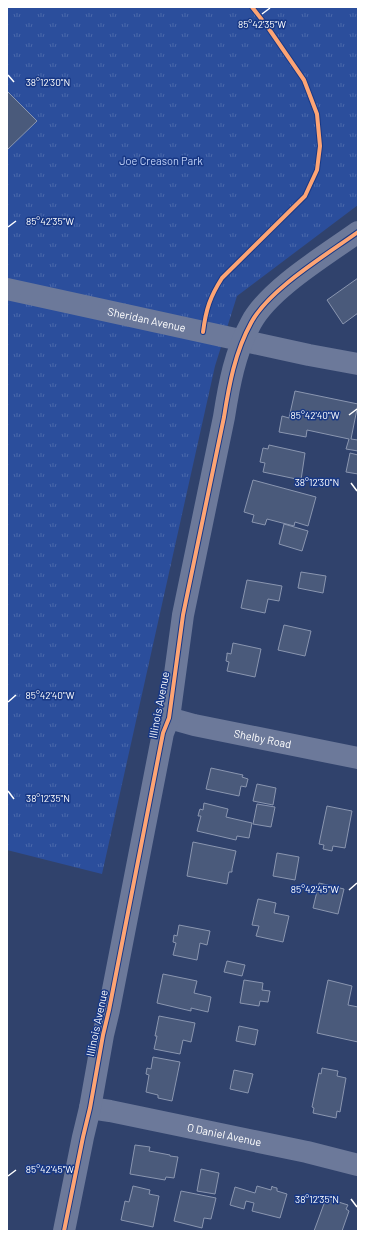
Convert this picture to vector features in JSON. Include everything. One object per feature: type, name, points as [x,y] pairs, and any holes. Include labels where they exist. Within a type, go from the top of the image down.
[{"type":"street","name":"Illinois Avenue","points":[[64,1231],[90,1108],[103,1035],[110,1010],[163,733],[169,718],[183,615],[237,354],[251,322],[264,304],[301,272],[358,232]]},
{"type":"street","name":"Sheridan Avenue","points":[[7,289],[309,355],[358,364]]},
{"type":"street","name":"Shelby Road","points":[[169,718],[194,725],[358,758]]},
{"type":"street","name":"O Daniel Avenue","points":[[90,1108],[118,1112],[292,1148],[358,1165]]},
{"type":"green space","name":"Joe Creason Park","points":[[7,7],[358,7],[358,205],[237,296],[215,366],[102,874],[7,850]]},
{"type":"building","points":[[7,91],[37,121],[7,150]]},
{"type":"building","points":[[358,278],[358,313],[343,324],[327,300]]},
{"type":"building","points":[[295,391],[358,404],[351,439],[358,440],[358,451],[346,449],[349,439],[307,430],[306,437],[279,432],[282,416],[289,418]]},
{"type":"building","points":[[269,445],[305,453],[301,480],[263,472],[265,463],[260,462],[263,448],[268,449]]},
{"type":"building","points":[[350,453],[358,455],[358,474],[346,472]]},
{"type":"building","points":[[253,480],[316,497],[308,526],[295,522],[294,526],[267,519],[265,525],[252,522],[254,515],[244,512]]},
{"type":"building","points":[[284,524],[308,531],[302,551],[279,544]]},
{"type":"building","points":[[301,572],[326,576],[323,593],[298,588]]},
{"type":"building","points":[[247,580],[282,586],[279,601],[268,599],[265,613],[241,608]]},
{"type":"building","points":[[284,625],[311,631],[305,656],[278,650]]},
{"type":"building","points":[[233,643],[261,649],[255,677],[227,671],[229,662],[226,661],[227,653],[231,654]]},
{"type":"building","points":[[211,768],[243,775],[242,777],[248,779],[246,787],[241,786],[239,796],[206,789]]},
{"type":"building","points":[[257,784],[276,788],[273,805],[253,801]]},
{"type":"building","points":[[204,803],[228,809],[226,817],[252,823],[249,838],[237,836],[236,840],[197,831],[201,816],[198,816],[199,812],[200,809],[203,810]]},
{"type":"building","points":[[257,804],[275,807],[271,827],[253,824]]},
{"type":"building","points":[[327,806],[352,811],[345,848],[333,846],[332,851],[323,849],[324,845],[319,844]]},
{"type":"building","points":[[193,842],[236,851],[232,872],[229,872],[227,884],[187,876]]},
{"type":"building","points":[[277,853],[299,857],[295,880],[273,876]]},
{"type":"building","points":[[319,883],[344,889],[338,914],[313,908]]},
{"type":"building","points":[[258,899],[276,903],[274,913],[289,916],[283,942],[256,936],[259,926],[252,925]]},
{"type":"building","points":[[179,925],[210,931],[207,945],[200,943],[197,960],[173,955],[176,943],[173,942],[174,935],[177,936]]},
{"type":"building","points":[[227,961],[245,965],[242,976],[224,972]]},
{"type":"building","points":[[163,974],[197,981],[194,993],[211,997],[208,1012],[191,1008],[191,1011],[157,1003]]},
{"type":"building","points":[[244,980],[263,983],[262,990],[270,991],[268,1002],[260,1001],[259,1006],[240,1003]]},
{"type":"building","points":[[328,980],[352,986],[348,1005],[358,1007],[358,1042],[317,1033]]},
{"type":"building","points":[[159,1016],[195,1023],[191,1042],[183,1040],[180,1054],[154,1049]]},
{"type":"building","points":[[239,1026],[258,1030],[255,1045],[236,1041]]},
{"type":"building","points":[[153,1057],[180,1062],[172,1101],[158,1098],[158,1095],[146,1092],[149,1075],[146,1074],[147,1068],[151,1069]]},
{"type":"building","points":[[322,1068],[338,1071],[337,1076],[346,1078],[340,1112],[337,1111],[336,1118],[313,1113],[314,1108],[312,1107],[319,1073],[321,1074]]},
{"type":"building","points":[[234,1070],[253,1074],[248,1093],[230,1089]]},
{"type":"building","points":[[135,1145],[150,1147],[149,1151],[178,1157],[174,1178],[166,1177],[165,1180],[130,1174]]},
{"type":"building","points":[[201,1169],[219,1173],[215,1194],[197,1191]]},
{"type":"building","points":[[133,1186],[150,1190],[149,1194],[159,1196],[153,1227],[121,1220],[125,1201],[129,1202]]},
{"type":"building","points":[[257,1186],[271,1190],[272,1186],[277,1188],[277,1191],[287,1194],[280,1218],[252,1211],[254,1203],[246,1201],[244,1209],[230,1205],[235,1187],[255,1193]]},
{"type":"building","points":[[181,1191],[216,1198],[211,1219],[204,1218],[202,1228],[174,1221]]},
{"type":"building","points":[[329,1199],[348,1205],[346,1209],[349,1211],[342,1231],[314,1231],[325,1201],[328,1202]]},
{"type":"cycle path","points":[[203,332],[209,304],[214,291],[222,278],[305,196],[317,170],[320,146],[317,114],[304,80],[252,7]]},
{"type":"cycle path","points":[[64,1231],[90,1108],[163,733],[169,718],[183,615],[237,357],[245,334],[259,310],[284,285],[299,273],[358,232]]}]
